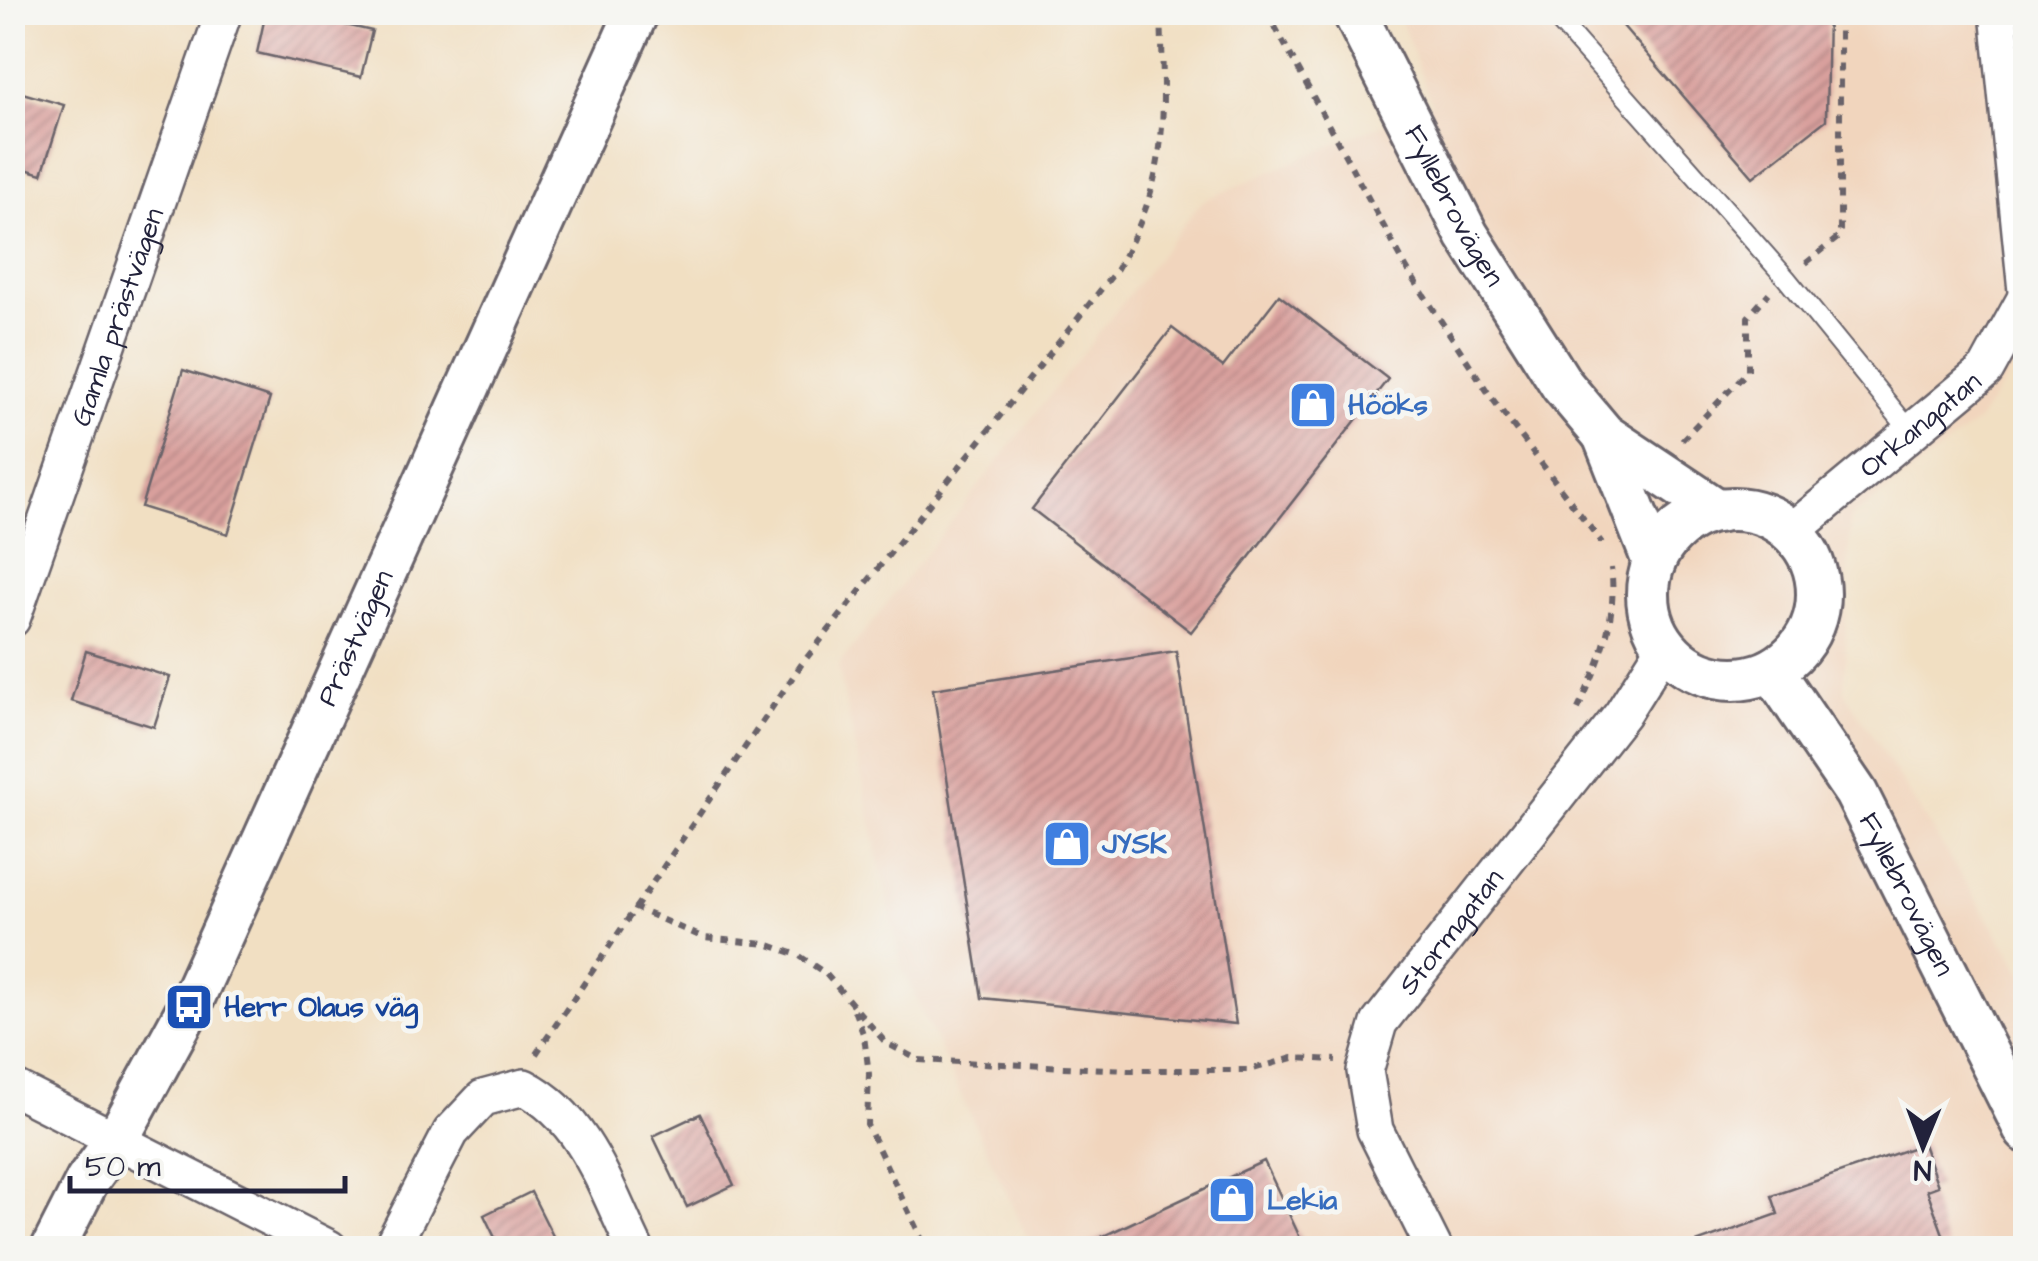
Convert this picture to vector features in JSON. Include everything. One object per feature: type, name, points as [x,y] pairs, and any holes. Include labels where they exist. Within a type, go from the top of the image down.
[{"type":"street","name":"Gamla prästvägen","points":[[12,619],[23,547],[224,12]]},
{"type":"street","name":"Prästvägen","points":[[52,1248],[189,1007],[637,12]]},
{"type":"street","name":"Fyllebrovägen","points":[[1354,12],[1467,236],[1562,385],[1635,477],[1718,510],[1757,512],[1791,532]]},
{"type":"street","name":"Orkangatan","points":[[1791,532],[1986,370],[2026,294],[1998,12]]},
{"type":"street","points":[[1635,477],[1654,562],[1648,605],[1665,646],[1690,668],[1722,679],[1756,676],[1772,670],[1807,637],[1818,606],[1810,558],[1791,532]]},
{"type":"street","points":[[1654,562],[1679,528],[1718,510]]},
{"type":"street","name":"Stormgatan","points":[[1434,1248],[1375,1130],[1364,1071],[1379,1023],[1622,714],[1665,646]]},
{"type":"street","name":"Fyllebrovägen","points":[[1772,670],[1856,793],[2026,1130]]},
{"type":"street","points":[[390,1248],[452,1132],[483,1098],[524,1087],[551,1101],[569,1119],[636,1248]]},
{"type":"street","points":[[12,1088],[329,1248]]},
{"type":"lane","points":[[1551,12],[1786,278],[1912,433]]},
{"type":"path","points":[[524,1087],[532,1061],[633,907],[801,665],[1115,272],[1132,244],[1150,205],[1160,164],[1161,12]]},
{"type":"path","points":[[1267,12],[1407,269],[1491,397],[1606,548]]},
{"type":"path","points":[[1587,522],[1741,381],[1750,362],[1748,317],[1758,301],[1840,236],[1840,12]]},
{"type":"path","points":[[1574,717],[1606,640],[1613,594],[1610,562]]},
{"type":"path","points":[[633,907],[704,938],[766,944],[798,955],[825,974],[886,1043],[919,1060],[1145,1070],[1248,1070],[1293,1058],[1338,1060]]},
{"type":"path","points":[[852,1004],[867,1055],[867,1125],[926,1248]]},
{"type":"shaded area","points":[[1398,13],[2025,13],[2025,352],[1977,422],[1850,519],[1844,691],[2025,977],[2025,1248],[1032,1248],[902,968],[838,666],[1202,201],[1432,103]]},
{"type":"building","points":[[266,12],[289,12],[372,31],[361,77],[257,53]]},
{"type":"building","points":[[1611,12],[1828,12],[1826,120],[1753,177]]},
{"type":"building","points":[[12,90],[64,105],[42,174],[12,165]]},
{"type":"building","points":[[1279,295],[1388,379],[1191,632],[1032,509],[1172,328],[1223,367]]},
{"type":"building","points":[[183,370],[270,398],[228,534],[141,507]]},
{"type":"building","points":[[86,651],[170,677],[154,727],[71,701]]},
{"type":"building","points":[[1176,651],[1236,1024],[982,998],[933,689]]},
{"type":"building","points":[[700,1114],[734,1185],[687,1207],[653,1136]]},
{"type":"building","points":[[1923,1144],[1938,1186],[1927,1190],[1948,1248],[1694,1248],[1693,1244],[1778,1214],[1772,1196]]},
{"type":"building","name":"Lekia","points":[[1264,1161],[1305,1248],[1078,1248]]},
{"type":"building","points":[[531,1192],[559,1248],[500,1248],[484,1215]]},
{"type":"place","name":"Hööks","points":[[1313,405]]},
{"type":"place","name":"JYSK","points":[[1067,844]]},
{"type":"place","name":"Herr Olaus väg","points":[[189,1007]]},
{"type":"place","name":"Lekia","points":[[1232,1200]]}]
